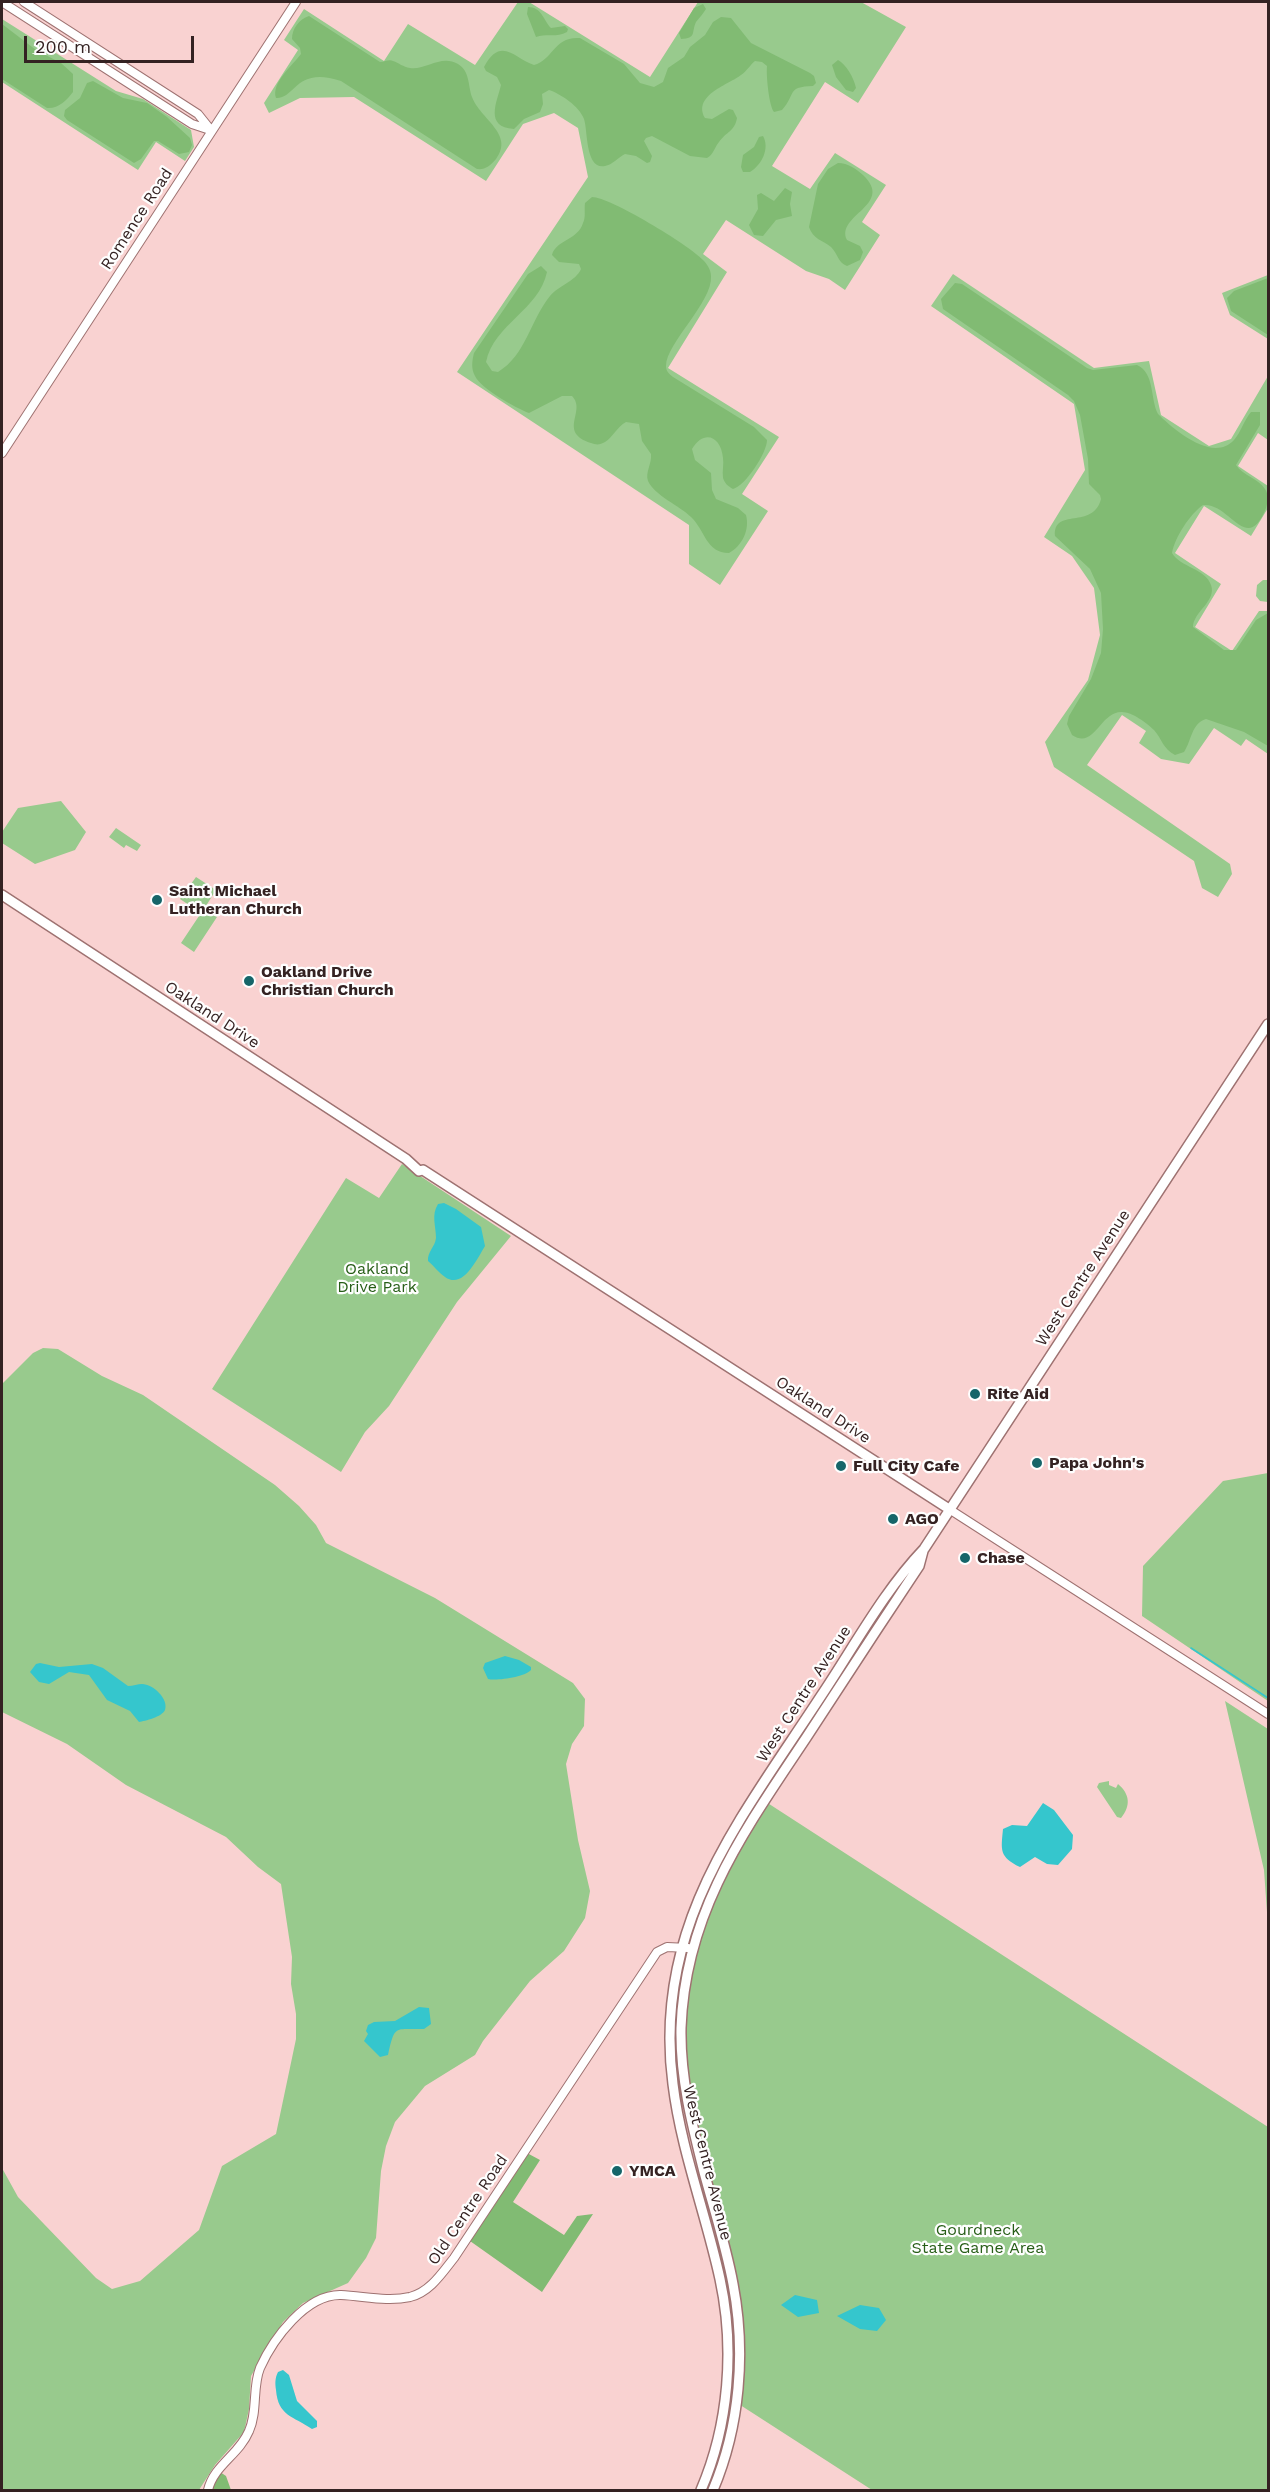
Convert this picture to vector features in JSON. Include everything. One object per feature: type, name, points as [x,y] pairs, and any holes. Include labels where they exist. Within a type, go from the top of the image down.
[{"type":"main road","name":"Oakland Drive","points":[[2,895],[406,1159],[416,1169],[423,1170],[949,1509]]},
{"type":"main road","name":"West Centre Avenue","points":[[700,2490],[712,2460],[723,2414],[728,2355],[727,2328],[720,2281],[677,2111],[672,2081],[671,2005],[680,1947],[698,1897],[724,1845],[894,1585],[924,1549],[1269,1024]]},
{"type":"main road","name":"West Centre Avenue","points":[[713,2490],[725,2457],[735,2415],[740,2343],[733,2282],[698,2147],[684,2081],[681,2028],[692,1948],[706,1905],[726,1864],[772,1789],[919,1566],[924,1549]]},
{"type":"street","points":[[2,2],[192,124],[210,130]]},
{"type":"street","points":[[24,2],[198,114],[210,130]]},
{"type":"street","name":"Romence Road","points":[[2,453],[210,130],[296,2]]},
{"type":"street","name":"Oakland Drive","points":[[949,1509],[1269,1714]]},
{"type":"street","name":"Old Centre Road","points":[[208,2490],[219,2468],[242,2444],[249,2432],[254,2419],[257,2379],[261,2367],[299,2313],[321,2299],[339,2295],[383,2299],[401,2298],[412,2296],[433,2283],[454,2258],[657,1952],[663,1947],[692,1948]]},
{"type":"green space","points":[[518,2],[529,2],[650,77],[698,2],[861,2],[906,27],[858,103],[825,82],[772,166],[810,189],[835,153],[886,185],[862,222],[880,235],[845,290],[829,279],[806,271],[726,220],[703,254],[727,272],[668,368],[779,437],[742,494],[768,511],[720,585],[689,564],[689,525],[457,372],[588,177],[578,128],[554,113],[523,124],[486,181],[354,97],[300,98],[269,113],[264,103],[298,50],[284,40],[304,9],[384,61],[408,24],[475,65]]},
{"type":"green space","points":[[703,4],[706,9],[696,22],[693,34],[681,39],[679,33],[694,8]]},
{"type":"green space","points":[[528,7],[536,9],[551,28],[565,26],[568,29],[567,32],[536,37],[527,14]]},
{"type":"green space","points":[[309,16],[380,62],[391,60],[405,67],[416,68],[440,61],[452,61],[462,67],[467,75],[476,105],[499,134],[501,150],[496,159],[487,167],[477,169],[341,81],[314,77],[305,80],[283,97],[276,98],[275,92],[279,81],[301,54],[300,48],[292,39],[293,32],[299,22]]},
{"type":"green space","points":[[721,17],[731,18],[751,43],[810,73],[814,76],[816,83],[813,86],[795,90],[782,110],[774,112],[768,90],[767,66],[755,61],[741,75],[714,91],[704,103],[702,110],[705,118],[712,119],[729,109],[733,110],[737,118],[732,129],[707,158],[690,156],[652,136],[644,141],[652,156],[650,162],[647,163],[636,156],[625,154],[613,163],[599,166],[594,162],[588,149],[582,114],[569,101],[549,90],[542,94],[543,104],[540,112],[524,119],[514,129],[499,124],[496,119],[495,106],[501,85],[497,77],[486,71],[484,67],[496,52],[508,52],[534,65],[546,58],[559,44],[571,38],[580,38],[624,64],[640,83],[654,87],[663,82],[668,68],[684,57],[690,47],[705,35],[713,22]]},
{"type":"green space","points":[[2,19],[116,91],[143,99],[191,130],[194,147],[185,161],[156,142],[138,170],[2,82]]},
{"type":"green space","points":[[2,24],[36,50],[61,63],[73,74],[73,92],[62,103],[47,108],[2,79]]},
{"type":"green space","points":[[838,60],[852,76],[856,88],[853,92],[846,90],[836,77],[832,65]]},
{"type":"green space","points":[[93,81],[123,98],[147,103],[167,117],[190,138],[192,145],[189,152],[179,154],[158,141],[154,141],[141,159],[134,163],[67,120],[64,116],[65,110],[80,98],[87,83]]},
{"type":"green space","points":[[763,136],[766,146],[764,156],[754,169],[750,172],[743,172],[741,167],[743,155],[754,147],[759,137]]},
{"type":"green space","points":[[838,163],[848,165],[863,175],[871,185],[872,194],[869,202],[849,224],[846,231],[847,240],[860,246],[863,252],[860,260],[847,266],[842,263],[831,247],[815,237],[809,227],[818,184],[828,169]]},
{"type":"green space","points":[[785,188],[792,192],[790,204],[792,216],[776,220],[763,236],[754,235],[749,225],[758,209],[757,195],[761,193],[774,201]]},
{"type":"green space","points":[[592,197],[615,205],[666,233],[695,253],[710,269],[710,286],[705,298],[673,346],[666,366],[673,377],[754,427],[767,440],[763,453],[754,468],[738,487],[733,489],[723,478],[722,450],[715,440],[707,437],[692,449],[695,460],[711,473],[712,490],[716,499],[738,508],[746,515],[747,526],[744,537],[729,553],[715,549],[691,517],[651,486],[647,478],[651,454],[642,441],[639,424],[626,422],[605,442],[593,444],[576,433],[574,427],[577,408],[572,396],[562,396],[529,413],[508,403],[484,387],[474,373],[472,365],[474,353],[528,274],[541,266],[547,272],[535,297],[498,337],[491,349],[486,362],[492,371],[498,372],[515,356],[550,296],[579,273],[581,269],[579,264],[559,262],[552,255],[558,246],[580,229],[584,218],[585,203]]},
{"type":"green space","points":[[953,274],[1094,368],[1149,361],[1161,415],[1209,446],[1231,439],[1268,376],[1268,440],[1258,433],[1238,466],[1268,486],[1268,508],[1251,536],[1204,506],[1175,553],[1221,584],[1195,627],[1232,651],[1259,611],[1268,611],[1268,754],[1246,739],[1241,746],[1214,728],[1189,764],[1161,759],[1139,743],[1146,731],[1122,715],[1087,765],[1230,864],[1232,874],[1218,897],[1202,888],[1194,861],[1054,767],[1045,742],[1088,680],[1100,635],[1094,588],[1072,556],[1044,537],[1085,470],[1074,404],[931,306]]},
{"type":"green space","points":[[1268,275],[1268,339],[1230,315],[1222,293]]},
{"type":"green space","points":[[1268,278],[1268,335],[1231,311],[1227,298],[1234,291]]},
{"type":"green space","points":[[955,283],[962,284],[1087,368],[1093,370],[1137,365],[1147,374],[1158,414],[1194,442],[1216,448],[1225,446],[1234,440],[1251,412],[1260,412],[1260,425],[1236,465],[1242,472],[1262,485],[1266,491],[1267,505],[1259,522],[1252,527],[1245,527],[1213,506],[1203,505],[1184,526],[1172,553],[1181,562],[1204,575],[1211,585],[1211,596],[1197,616],[1193,627],[1224,650],[1236,650],[1256,620],[1268,613],[1268,746],[1244,732],[1206,719],[1195,728],[1184,752],[1175,755],[1168,750],[1154,730],[1126,712],[1114,713],[1086,738],[1072,735],[1067,724],[1069,716],[1091,679],[1101,653],[1103,629],[1101,593],[1090,569],[1055,536],[1056,527],[1060,522],[1090,514],[1097,508],[1101,499],[1089,484],[1088,459],[1080,415],[1074,401],[1068,395],[943,309],[941,299]]},
{"type":"green space","points":[[1263,580],[1268,580],[1268,602],[1260,601],[1256,596],[1257,585]]},
{"type":"green space","points":[[61,801],[86,832],[75,850],[35,864],[2,843],[2,832],[18,808]]},
{"type":"green space","points":[[116,828],[141,845],[137,851],[126,845],[124,848],[109,837]]},
{"type":"green space","points":[[196,877],[216,890],[204,909],[217,917],[194,952],[181,943],[201,913],[180,899]]},
{"type":"green space","name":"Oakland Drive Park","points":[[402,1164],[511,1236],[457,1302],[389,1406],[365,1432],[341,1472],[212,1389],[346,1178],[379,1198]]},
{"type":"green space","points":[[43,1348],[58,1349],[102,1376],[143,1395],[275,1485],[316,1525],[326,1543],[435,1598],[573,1683],[585,1699],[584,1726],[572,1744],[566,1764],[578,1840],[590,1891],[585,1918],[564,1951],[530,1981],[483,2041],[475,2055],[425,2086],[395,2122],[386,2146],[381,2171],[376,2238],[366,2258],[348,2283],[303,2303],[283,2322],[251,2376],[249,2409],[244,2432],[215,2465],[199,2490],[2,2490],[2,2168],[18,2197],[96,2278],[112,2289],[140,2281],[199,2230],[222,2166],[276,2134],[296,2039],[296,2014],[291,1984],[292,1957],[281,1884],[258,1867],[226,1837],[126,1785],[67,1744],[2,1712],[2,1384],[33,1353]]},
{"type":"green space","points":[[1268,1473],[1268,1701],[1142,1616],[1143,1566],[1223,1481]]},
{"type":"green space","points":[[1225,1701],[1268,1729],[1268,1926],[1264,1870]]},
{"type":"green space","points":[[1109,1781],[1109,1785],[1116,1788],[1118,1784],[1127,1796],[1128,1805],[1121,1818],[1117,1817],[1097,1787],[1099,1783]]},
{"type":"green space","name":"Gourdneck State Game Area","points":[[763,1800],[1268,2127],[1268,2490],[872,2490],[734,2401],[738,2362],[732,2286],[682,2086],[679,2022],[706,1899],[734,1842]]},
{"type":"green space","points":[[527,2153],[540,2160],[513,2202],[564,2235],[577,2216],[593,2214],[542,2292],[470,2241]]},
{"type":"green space","points":[[220,2472],[226,2476],[231,2490],[209,2490]]},
{"type":"water","points":[[444,1203],[481,1227],[485,1246],[469,1271],[458,1279],[452,1280],[445,1277],[428,1261],[436,1238],[435,1212],[438,1204]]},
{"type":"water","points":[[505,1656],[519,1660],[531,1667],[531,1670],[511,1678],[488,1679],[483,1668],[485,1663]]},
{"type":"water","points":[[36,1664],[59,1667],[92,1664],[103,1668],[128,1686],[142,1684],[155,1689],[165,1701],[165,1710],[157,1717],[139,1722],[130,1711],[107,1700],[89,1675],[69,1672],[49,1684],[39,1682],[30,1672]]},
{"type":"water","points":[[1043,1803],[1054,1810],[1073,1835],[1072,1849],[1058,1865],[1047,1864],[1035,1857],[1020,1867],[1008,1860],[1003,1852],[1003,1829],[1012,1825],[1027,1826]]},
{"type":"water","points":[[419,2007],[429,2008],[431,2024],[424,2029],[398,2030],[392,2038],[388,2055],[380,2057],[364,2041],[368,2034],[366,2031],[368,2025],[374,2022],[395,2021]]},
{"type":"water","points":[[795,2295],[817,2300],[819,2313],[798,2317],[781,2305]]},
{"type":"water","points":[[860,2305],[879,2308],[886,2320],[877,2331],[860,2329],[837,2316]]},
{"type":"water","points":[[283,2370],[289,2375],[297,2401],[317,2421],[317,2427],[312,2429],[293,2418],[280,2405],[277,2399],[276,2381],[278,2372]]},
{"type":"waterway","points":[[1191,1648],[1268,1698]]},
{"type":"place","name":"Saint Michael Lutheran Church","points":[[157,900]]},
{"type":"place","name":"Oakland Drive Christian Church","points":[[249,981]]},
{"type":"place","name":"Rite Aid","points":[[975,1394]]},
{"type":"place","name":"Papa John's","points":[[1037,1463]]},
{"type":"place","name":"Full City Cafe","points":[[841,1466]]},
{"type":"place","name":"AGO","points":[[893,1519]]},
{"type":"place","name":"Chase","points":[[965,1558]]},
{"type":"place","name":"YMCA","points":[[617,2171]]}]
